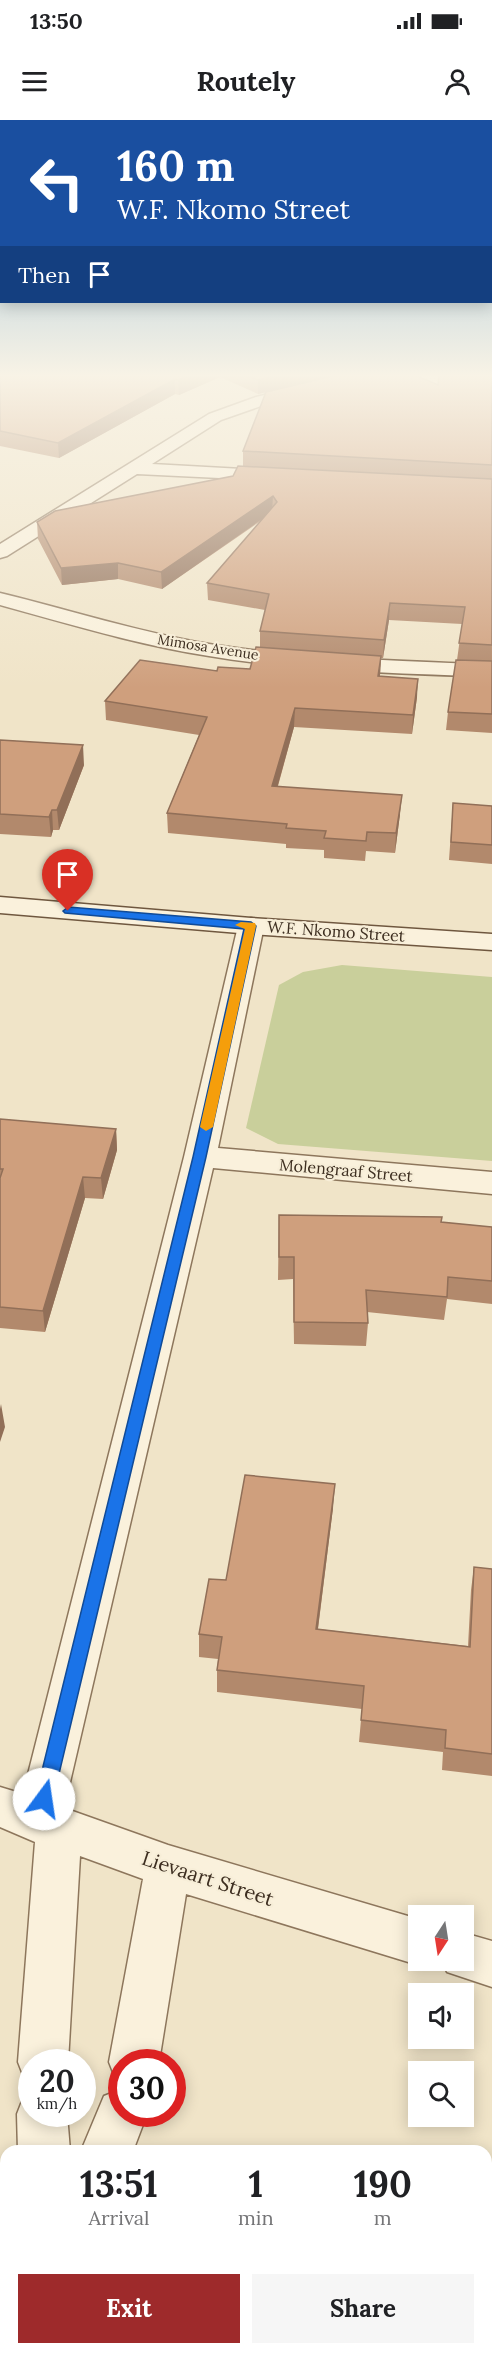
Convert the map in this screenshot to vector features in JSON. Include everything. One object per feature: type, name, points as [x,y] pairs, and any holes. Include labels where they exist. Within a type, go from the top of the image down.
[{"type":"street","points":[[0,552],[114,479]]},
{"type":"street","name":"Mimosa Avenue","points":[[0,599],[139,636],[210,650],[294,660],[492,671]]},
{"type":"street","name":"W.F. Nkomo Street","points":[[0,905],[251,926],[492,942]]},
{"type":"street","points":[[42,2049],[33,1818],[200,1157],[251,926]]},
{"type":"street","name":"Molengraaf Street","points":[[200,1157],[492,1183]]},
{"type":"street","name":"Lievaart Street","points":[[33,1818],[168,1867],[408,1939]]},
{"type":"street","points":[[136,2049],[168,1867]]},
{"type":"street","points":[[474,1959],[492,1964]]},
{"type":"street","points":[[43,2127],[44,2145]]},
{"type":"street","points":[[109,2145],[117,2127]]},
{"type":"green space","points":[[342,965],[492,977],[492,1161],[278,1144],[246,1128],[279,985],[303,972]]},
{"type":"building","points":[[216,479],[492,479],[492,645],[459,643],[465,607],[390,603],[384,640],[260,631],[269,594],[207,583],[277,502],[273,496],[161,572],[118,563],[61,568],[37,522],[55,511]]},
{"type":"building","points":[[256,647],[381,656],[378,676],[418,679],[413,715],[295,708],[272,786],[402,795],[396,833],[367,832],[366,841],[324,838],[326,831],[286,828],[287,824],[167,813],[207,717],[105,701],[140,660],[217,671],[218,667],[250,669]]},
{"type":"building","points":[[456,660],[492,661],[492,714],[448,712]]},
{"type":"building","points":[[0,740],[83,745],[57,810],[52,810],[49,817],[0,814]]},
{"type":"building","points":[[453,803],[492,806],[492,845],[451,842]]},
{"type":"building","points":[[0,1119],[116,1129],[101,1178],[83,1177],[43,1311],[0,1307],[0,1178],[3,1169],[0,1169]]},
{"type":"building","points":[[279,1215],[442,1217],[441,1222],[492,1227],[492,1281],[448,1277],[447,1297],[366,1290],[368,1323],[294,1322],[294,1257],[279,1257]]},
{"type":"building","points":[[245,1475],[335,1484],[316,1629],[470,1647],[474,1567],[492,1569],[492,1754],[445,1748],[446,1730],[361,1720],[364,1686],[217,1670],[222,1637],[199,1634],[209,1579],[226,1580]]},
{"type":"slow traffic","points":[[206,1127],[251,926],[241,925]]},
{"type":"route","points":[[44,1799],[200,1157],[251,926],[68,911]]}]
